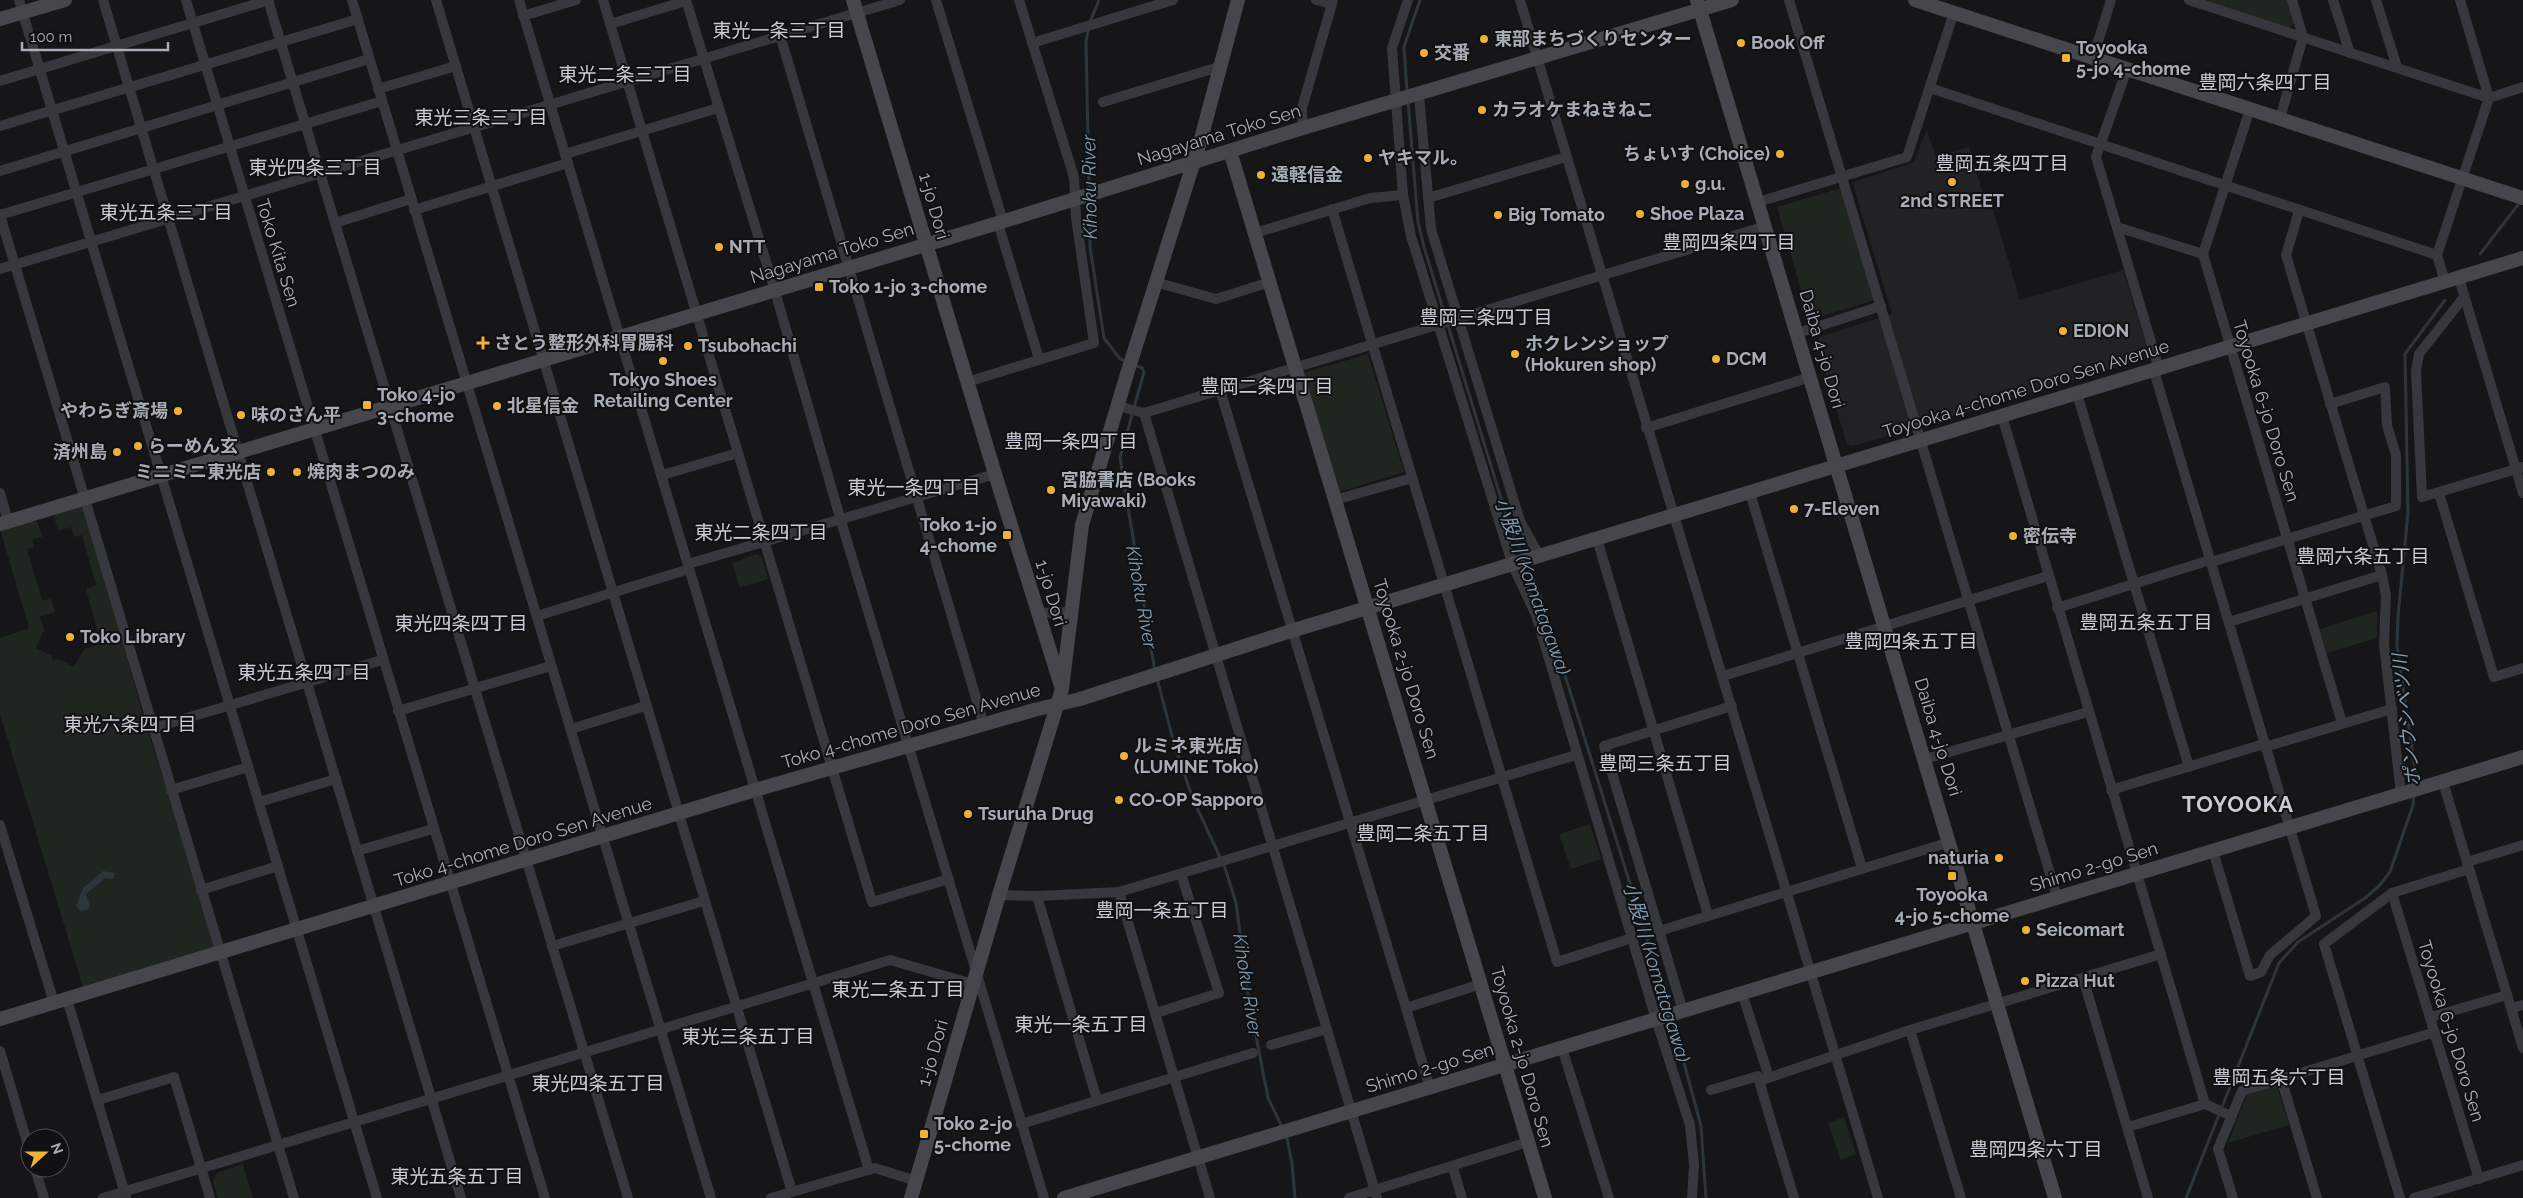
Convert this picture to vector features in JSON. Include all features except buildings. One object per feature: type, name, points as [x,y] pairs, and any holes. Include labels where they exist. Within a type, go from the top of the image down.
[{"type":"street","points":[[0,19],[21,6],[65,0]]},
{"type":"street","points":[[103,0],[460,1198]]},
{"type":"street","name":"Toko Kita Sen","points":[[186,0],[382,660],[545,1198]]},
{"type":"street","points":[[0,81],[268,0],[628,1198]]},
{"type":"street","points":[[352,0],[711,1198]]},
{"type":"street","points":[[436,0],[645,706],[792,1192]]},
{"type":"street","points":[[519,0],[869,1170]]},
{"type":"street","points":[[523,16],[576,0]]},
{"type":"street","points":[[603,0],[872,902],[949,879]]},
{"type":"street","points":[[0,269],[703,59],[780,35],[855,6],[900,0]]},
{"type":"street","points":[[936,0],[1039,359]]},
{"type":"street","points":[[967,382],[1094,343],[1076,217],[1080,197],[1019,0]]},
{"type":"street","points":[[1032,43],[1173,0]]},
{"type":"street","points":[[1238,0],[1222,66],[1127,374],[1132,410],[1214,655],[1273,846],[1376,1194]]},
{"type":"street","points":[[1303,128],[1302,108],[1332,2],[1316,0]]},
{"type":"street","points":[[1408,0],[1392,48],[1403,195],[1411,236],[1441,324],[1516,565],[1536,615],[1576,755],[1632,938],[1669,1015]]},
{"type":"street","points":[[1520,0],[1646,428],[1723,676],[1878,1198]]},
{"type":"street","name":"Nagayama Toko Sen","points":[[4,522],[544,361],[1303,128],[1537,59],[1699,5],[1732,0]]},
{"type":"street","points":[[1789,0],[2057,897]]},
{"type":"street","points":[[1915,0],[2518,196]]},
{"type":"street","points":[[2093,58],[2111,0]]},
{"type":"street","points":[[2189,0],[2489,98],[2523,88]]},
{"type":"street","points":[[2280,119],[2303,37],[2292,0]]},
{"type":"street","points":[[2333,0],[2350,53]]},
{"type":"street","points":[[2376,0],[2397,67]]},
{"type":"street","points":[[2437,256],[2464,179],[2489,98],[2460,0]]},
{"type":"street","points":[[610,24],[686,1],[775,291],[841,521],[949,879],[975,977],[1044,1198]]},
{"type":"street","name":"Daiba 4-jo Dori","points":[[1699,5],[2055,1198]]},
{"type":"street","points":[[21,6],[377,1198]]},
{"type":"street","name":"1-jo Dori","points":[[855,6],[1037,613],[1062,689],[999,895],[911,1198]]},
{"type":"street","points":[[1758,202],[1907,156],[1954,12]]},
{"type":"street","points":[[0,126],[358,19]]},
{"type":"street","points":[[780,35],[984,725]]},
{"type":"street","points":[[0,171],[64,150],[369,59]]},
{"type":"street","points":[[378,89],[456,66]]},
{"type":"street","points":[[1103,102],[1222,66]]},
{"type":"street","points":[[2127,69],[2096,158],[2210,561],[2316,916],[2270,955],[2261,972],[2250,976],[2213,851]]},
{"type":"street","points":[[1930,88],[2100,146],[2437,256],[2464,297],[2519,468],[2523,493]]},
{"type":"street","points":[[1416,95],[1431,229],[1456,319],[1520,521],[1537,558]]},
{"type":"street","points":[[294,1198],[0,215],[382,101]]},
{"type":"street","points":[[335,223],[492,186],[643,131],[718,108]]},
{"type":"street","points":[[2117,227],[2203,254],[2250,109]]},
{"type":"street","name":"Toyooka 2-jo Doro Sen","points":[[1230,151],[1544,1198]]},
{"type":"street","points":[[1428,198],[1566,157]]},
{"type":"street","points":[[1255,233],[1370,198],[1403,195]]},
{"type":"street","points":[[1332,209],[1557,962],[1632,938]]},
{"type":"street","points":[[2299,210],[2286,254],[2382,575],[2386,596],[2384,644],[2405,793]]},
{"type":"street","points":[[1132,410],[1220,390],[1766,226]]},
{"type":"street","name":"Toyooka 6-jo Doro Sen","points":[[2203,254],[2342,723]]},
{"type":"street","name":"Toyooka 4-chome Doro Sen Avenue","points":[[1516,565],[1673,515],[2523,258]]},
{"type":"street","points":[[1155,282],[1216,299],[1270,282]]},
{"type":"street","points":[[2464,297],[2419,354],[2416,371],[2422,497],[2519,468]]},
{"type":"street","points":[[1798,332],[1881,306]]},
{"type":"street","points":[[1646,428],[1811,377]]},
{"type":"street","points":[[2057,608],[2396,506],[2396,454],[2386,425],[2385,387],[2330,404]]},
{"type":"street","points":[[1220,390],[1430,1088]]},
{"type":"street","points":[[2077,394],[2189,767]]},
{"type":"street","points":[[1062,689],[1073,612],[1082,525],[1132,410]]},
{"type":"street","points":[[2002,416],[2111,790],[2209,1105]]},
{"type":"street","points":[[662,475],[738,452]]},
{"type":"street","points":[[537,616],[765,542],[995,474]]},
{"type":"street","points":[[1335,500],[1412,478]]},
{"type":"street","points":[[2439,492],[2494,677],[2523,668]]},
{"type":"street","points":[[0,493],[4,522]]},
{"type":"street","points":[[1750,493],[1862,868]]},
{"type":"street","points":[[1596,539],[1708,915]]},
{"type":"street","points":[[1057,704],[1080,699],[1146,676],[1444,584],[1516,565]]},
{"type":"street","points":[[2228,622],[2382,575]]},
{"type":"street","points":[[1723,676],[2048,576]]},
{"type":"street","points":[[1037,613],[1073,612]]},
{"type":"street","points":[[153,728],[382,660]]},
{"type":"street","points":[[398,711],[551,666]]},
{"type":"street","name":"Toko 4-chome Doro Sen Avenue","points":[[0,1019],[755,790],[1057,704]]},
{"type":"street","points":[[571,729],[645,706]]},
{"type":"street","points":[[1692,1198],[1694,1165],[1690,1125],[1669,1015],[1658,931],[1604,746],[1732,706]]},
{"type":"street","points":[[2111,790],[2392,709]]},
{"type":"street","points":[[1924,759],[2088,712]]},
{"type":"street","points":[[999,895],[1037,896],[1119,892],[1576,755]]},
{"type":"street","name":"Shimo 2-go Sen","points":[[1198,1158],[2523,757]]},
{"type":"street","points":[[172,790],[248,767]]},
{"type":"street","points":[[259,802],[336,779]]},
{"type":"street","points":[[2443,782],[2523,1048]]},
{"type":"street","points":[[0,825],[60,1001],[98,1100],[126,1195]]},
{"type":"street","points":[[357,851],[433,829]]},
{"type":"street","points":[[1658,931],[1950,842]]},
{"type":"street","points":[[2400,1198],[2324,944],[2392,893],[2523,845]]},
{"type":"street","points":[[202,890],[278,866]]},
{"type":"street","points":[[1156,1013],[1219,993],[1181,874]]},
{"type":"street","points":[[1119,892],[1210,1198]]},
{"type":"street","name":"Toyooka 6-jo Doro Sen","points":[[2392,893],[2479,1178]]},
{"type":"street","points":[[1037,896],[1097,1100]]},
{"type":"street","points":[[552,946],[704,901]]},
{"type":"street","points":[[1711,1090],[1758,1076],[1764,1079],[1910,1030],[2161,954]]},
{"type":"street","points":[[104,1198],[126,1195],[201,1168],[278,1146],[507,1074],[890,960],[975,977]]},
{"type":"street","points":[[2083,978],[2148,1198]]},
{"type":"street","points":[[1406,1008],[1481,984]]},
{"type":"street","points":[[1742,993],[1794,1198]]},
{"type":"street","points":[[2431,1017],[2507,995]]},
{"type":"street","points":[[2511,1008],[2523,1005]]},
{"type":"street","points":[[1272,1046],[1327,1029]]},
{"type":"street","points":[[1910,1030],[1961,1198]]},
{"type":"street","points":[[2233,1198],[2218,1149],[2228,1114],[2242,1091],[2435,1032]]},
{"type":"street","points":[[1562,1048],[1609,1198]]},
{"type":"street","points":[[0,1051],[23,1128]]},
{"type":"street","points":[[1021,1124],[1253,1053]]},
{"type":"street","points":[[98,1100],[174,1077],[210,1198]]},
{"type":"street","points":[[2281,1078],[2317,1198]]},
{"type":"street","points":[[2128,1127],[2209,1105],[2228,1114]]},
{"type":"street","points":[[1349,1198],[1376,1194],[1528,1142]]},
{"type":"street","points":[[1064,1198],[1198,1158]]},
{"type":"street","points":[[2414,1198],[2523,1165]]},
{"type":"street","points":[[771,1198],[875,1168],[916,1181]]},
{"type":"street","points":[[1453,1168],[1462,1198]]},
{"type":"street","points":[[38,1178],[44,1198]]},
{"type":"shaded area","points":[[2206,0],[2288,0],[2295,21],[2290,28]]},
{"type":"shaded area","points":[[1927,131],[1936,157],[1969,147],[1988,210],[1993,209],[2020,300],[2123,270],[2149,354],[2145,359],[1928,424],[1923,422],[1910,426],[1908,430],[1853,446],[1847,444],[1816,343],[1819,337],[1892,314],[1853,185],[1854,182],[1914,162]]},
{"type":"shaded area","points":[[1841,188],[1875,300],[1810,320],[1777,207]]},
{"type":"shaded area","points":[[1368,354],[1404,472],[1339,492],[1303,373]]},
{"type":"shaded area","points":[[84,504],[142,712],[217,951],[84,990],[0,714],[0,638],[29,628],[0,529],[36,518],[42,537],[32,539],[34,547],[27,549],[42,600],[51,599],[55,612],[40,617],[44,630],[36,648],[52,656],[53,661],[58,659],[74,667],[84,649],[101,644],[86,589],[96,585],[82,535],[74,537],[71,527],[58,531],[53,513]]},
{"type":"shaded area","points":[[757,554],[762,557],[768,579],[740,588],[732,563]]},
{"type":"shaded area","points":[[2377,611],[2377,638],[2327,653],[2320,629]]},
{"type":"shaded area","points":[[1590,824],[1601,859],[1571,869],[1559,834]]},
{"type":"shaded area","points":[[103,871],[115,873],[113,879],[105,878],[86,894],[90,906],[87,910],[81,911],[76,906],[83,888]]},
{"type":"shaded area","points":[[2277,1085],[2289,1125],[2228,1143],[2247,1095]]},
{"type":"shaded area","points":[[1844,1117],[1856,1154],[1841,1160],[1828,1123]]},
{"type":"shaded area","points":[[243,1164],[253,1198],[218,1198],[213,1181],[217,1173]]},
{"type":"waterway","name":"Kihoku River","points":[[1090,22],[1099,0]]},
{"type":"waterway","name":"小股川 (Komatagawa)","points":[[1407,92],[1404,47],[1420,0]]},
{"type":"waterway","name":"Kihoku River","points":[[1089,28],[1086,41],[1089,192]]},
{"type":"waterway","name":"小股川 (Komatagawa)","points":[[1408,101],[1418,222],[1424,247],[1511,531],[1524,557]]},
{"type":"waterway","name":"Kihoku River","points":[[1090,198],[1090,247],[1104,338],[1120,359],[1126,361]]},
{"type":"waterway","name":"ポンウシベツ川","points":[[2480,254],[2521,201]]},
{"type":"waterway","name":"ポンウシベツ川","points":[[2415,786],[2416,776],[2397,646],[2408,513],[2405,354],[2445,300]]},
{"type":"waterway","name":"Kihoku River","points":[[1134,365],[1142,368],[1144,372],[1120,458],[1155,672]]},
{"type":"waterway","name":"小股川 (Komatagawa)","points":[[1527,563],[1540,595],[1670,1012]]},
{"type":"waterway","name":"Kihoku River","points":[[1157,678],[1174,744],[1193,799],[1225,868],[1236,903],[1248,994],[1268,1098],[1283,1129]]},
{"type":"waterway","name":"ポンウシベツ川","points":[[2186,1198],[2279,963],[2298,942],[2365,898],[2378,887],[2390,872],[2413,805],[2414,794]]},
{"type":"waterway","name":"小股川 (Komatagawa)","points":[[1672,1018],[1701,1126],[1706,1198]]},
{"type":"waterway","name":"Kihoku River","points":[[1286,1134],[1292,1163],[1295,1198]]},
{"type":"place","name":"東部まちづくりセンター","points":[[1484,39]]},
{"type":"place","name":"Book Off","points":[[1741,43]]},
{"type":"place","name":"交番","points":[[1424,53]]},
{"type":"place","name":"Toyooka 5-jo 4-chome","points":[[2066,58]]},
{"type":"place","name":"カラオケまねきねこ","points":[[1482,110]]},
{"type":"place","name":"ちょいす (Choice)","points":[[1780,154]]},
{"type":"place","name":"ヤキマル。","points":[[1368,158]]},
{"type":"place","name":"遠軽信金","points":[[1261,175]]},
{"type":"place","name":"2nd STREET","points":[[1952,182]]},
{"type":"place","name":"g.u.","points":[[1685,184]]},
{"type":"place","name":"Shoe Plaza","points":[[1640,214]]},
{"type":"place","name":"Big Tomato","points":[[1498,215]]},
{"type":"place","name":"NTT","points":[[719,247]]},
{"type":"place","name":"Toko 1-jo 3-chome","points":[[819,287]]},
{"type":"place","name":"EDION","points":[[2063,331]]},
{"type":"place","name":"さとう整形外科胃腸科","points":[[483,343]]},
{"type":"place","name":"Tsubohachi","points":[[688,346]]},
{"type":"place","name":"ホクレンショップ (Hokuren shop)","points":[[1515,354]]},
{"type":"place","name":"DCM","points":[[1716,359]]},
{"type":"place","name":"Tokyo Shoes Retailing Center","points":[[663,361]]},
{"type":"place","name":"Toko 4-jo 3-chome","points":[[367,405]]},
{"type":"place","name":"北星信金","points":[[497,406]]},
{"type":"place","name":"やわらぎ斎場","points":[[178,411]]},
{"type":"place","name":"味のさん平","points":[[241,415]]},
{"type":"place","name":"らーめん玄","points":[[138,446]]},
{"type":"place","name":"済州島","points":[[117,452]]},
{"type":"place","name":"ミニミニ東光店","points":[[271,472]]},
{"type":"place","name":"焼肉まつのみ","points":[[297,472]]},
{"type":"place","name":"宮脇書店 (Books Miyawaki)","points":[[1051,490]]},
{"type":"place","name":"7-Eleven","points":[[1794,509]]},
{"type":"place","name":"Toko 1-jo 4-chome","points":[[1007,535]]},
{"type":"place","name":"密伝寺","points":[[2013,536]]},
{"type":"place","name":"Toko Library","points":[[70,637]]},
{"type":"place","name":"ルミネ東光店 (LUMINE Toko)","points":[[1124,756]]},
{"type":"place","name":"CO-OP Sapporo","points":[[1119,800]]},
{"type":"place","name":"Tsuruha Drug","points":[[968,814]]},
{"type":"place","name":"naturia","points":[[1999,858]]},
{"type":"place","name":"Toyooka 4-jo 5-chome","points":[[1952,876]]},
{"type":"place","name":"Seicomart","points":[[2026,930]]},
{"type":"place","name":"Pizza Hut","points":[[2025,981]]},
{"type":"place","name":"Toko 2-jo 5-chome","points":[[924,1134]]},
{"type":"district","name":"東光一条三丁目","points":[[779,30]]},
{"type":"district","name":"東光二条三丁目","points":[[625,74]]},
{"type":"district","name":"豊岡六条四丁目","points":[[2265,82]]},
{"type":"district","name":"東光三条三丁目","points":[[481,117]]},
{"type":"district","name":"豊岡五条四丁目","points":[[2002,163]]},
{"type":"district","name":"東光四条三丁目","points":[[315,167]]},
{"type":"district","name":"東光五条三丁目","points":[[166,212]]},
{"type":"district","name":"豊岡四条四丁目","points":[[1729,242]]},
{"type":"district","name":"豊岡三条四丁目","points":[[1486,317]]},
{"type":"district","name":"豊岡二条四丁目","points":[[1267,386]]},
{"type":"district","name":"豊岡一条四丁目","points":[[1071,441]]},
{"type":"district","name":"東光一条四丁目","points":[[914,487]]},
{"type":"district","name":"東光二条四丁目","points":[[761,532]]},
{"type":"district","name":"豊岡六条五丁目","points":[[2363,556]]},
{"type":"district","name":"豊岡五条五丁目","points":[[2146,622]]},
{"type":"district","name":"東光四条四丁目","points":[[461,623]]},
{"type":"district","name":"豊岡四条五丁目","points":[[1911,641]]},
{"type":"district","name":"東光五条四丁目","points":[[304,672]]},
{"type":"district","name":"東光六条四丁目","points":[[130,724]]},
{"type":"district","name":"豊岡三条五丁目","points":[[1665,763]]},
{"type":"district","name":"TOYOOKA","points":[[2238,804]]},
{"type":"district","name":"豊岡二条五丁目","points":[[1423,833]]},
{"type":"district","name":"豊岡一条五丁目","points":[[1162,910]]},
{"type":"district","name":"東光二条五丁目","points":[[898,989]]},
{"type":"district","name":"東光一条五丁目","points":[[1081,1024]]},
{"type":"district","name":"東光三条五丁目","points":[[748,1036]]},
{"type":"district","name":"豊岡五条六丁目","points":[[2279,1077]]},
{"type":"district","name":"東光四条五丁目","points":[[598,1083]]},
{"type":"district","name":"豊岡四条六丁目","points":[[2036,1149]]},
{"type":"district","name":"東光五条五丁目","points":[[457,1176]]}]
